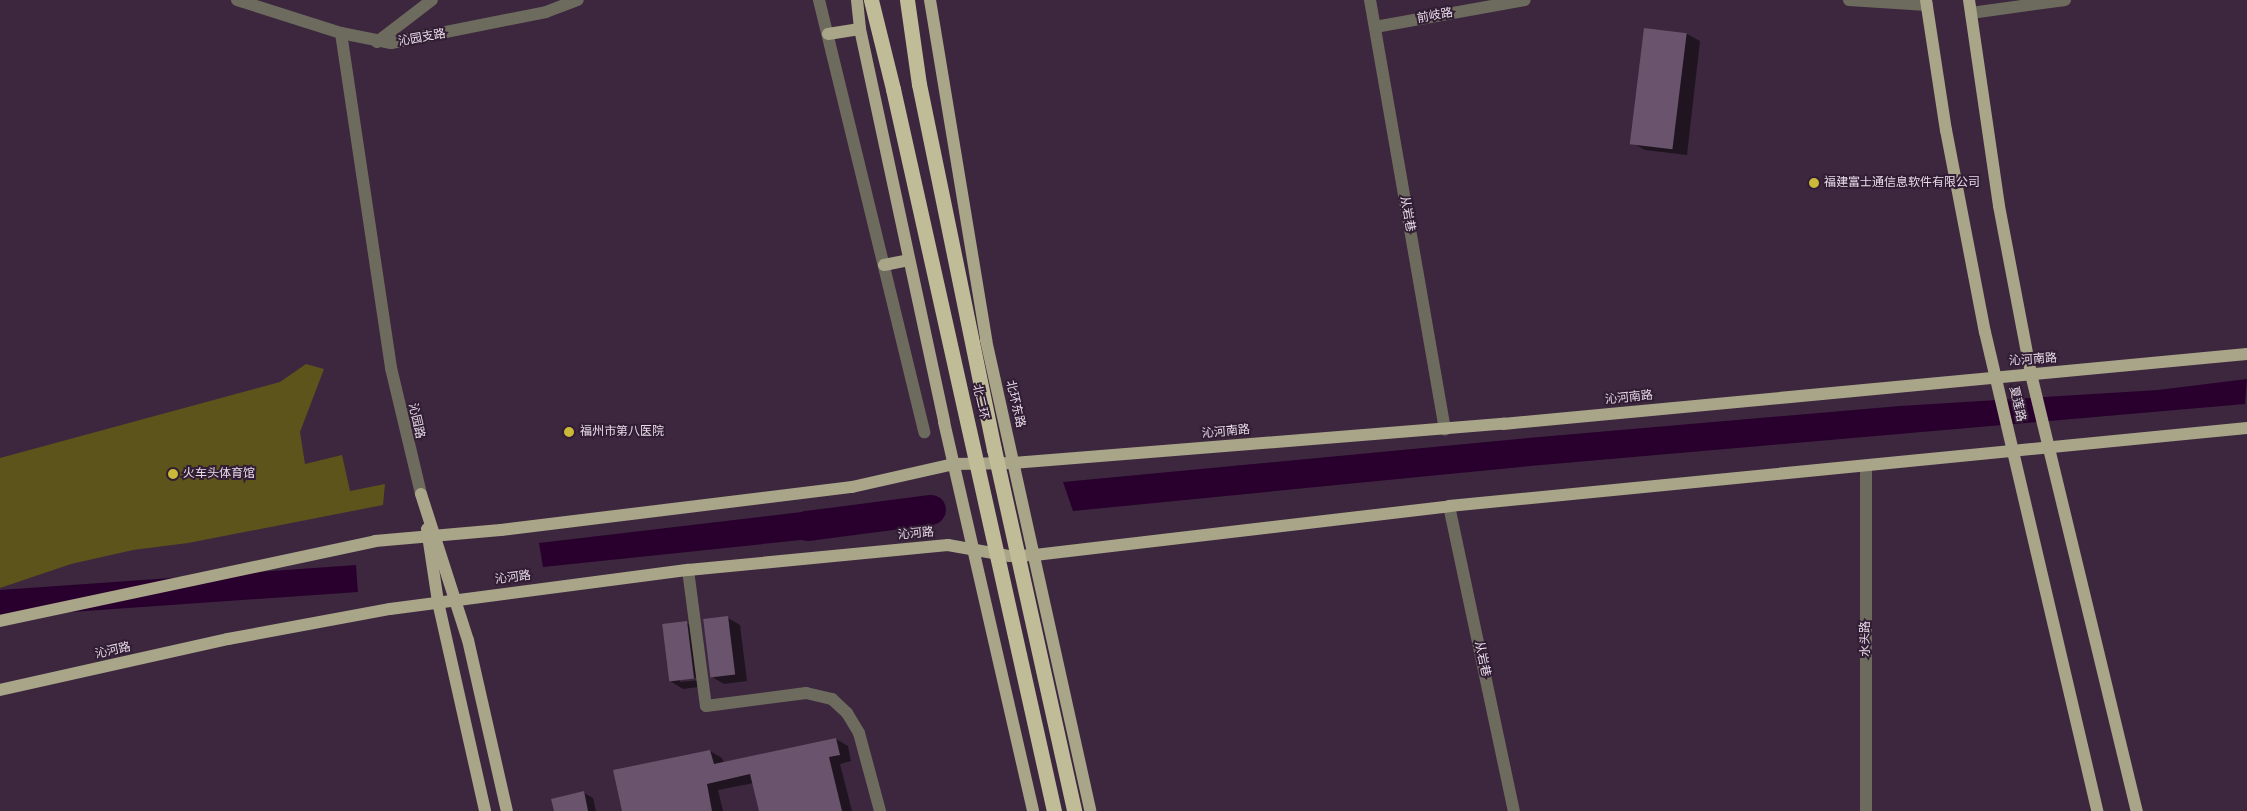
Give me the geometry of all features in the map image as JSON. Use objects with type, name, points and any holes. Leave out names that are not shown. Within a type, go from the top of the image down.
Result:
[{"type":"highway","name":"北二环","points":[[871,0],[894,89],[1054,811]]},
{"type":"highway","name":"北二环","points":[[907,0],[919,84],[996,459],[1074,811]]},
{"type":"main road","points":[[857,0],[860,29],[909,260],[1033,811]]},
{"type":"main road","name":"北环东路","points":[[930,0],[986,340],[1090,811]]},
{"type":"main road","name":"夏莲路","points":[[1969,0],[1999,206],[2031,374],[2047,448],[2137,811]]},
{"type":"main road","name":"夏莲路","points":[[1926,3],[1960,208],[1996,376],[2097,811]]},
{"type":"main road","points":[[828,34],[860,29]]},
{"type":"main road","points":[[884,265],[909,260]]},
{"type":"main road","name":"沁河南路","points":[[1014,463],[1445,429],[2247,354]]},
{"type":"main road","points":[[1035,555],[1449,506],[2247,428]]},
{"type":"main road","points":[[0,621],[347,546],[432,535],[511,529],[852,487],[954,464],[1014,463]]},
{"type":"main road","name":"沁园路","points":[[421,494],[432,535],[438,602],[485,811]]},
{"type":"main road","points":[[432,535],[456,599],[507,811]]},
{"type":"main road","name":"沁河路","points":[[0,690],[228,639],[456,599],[688,570],[948,545],[975,548],[1010,556],[1035,555]]},
{"type":"street","name":"沁园支路","points":[[238,0],[341,33],[378,42],[407,43],[546,12],[578,0]]},
{"type":"street","points":[[378,42],[432,0]]},
{"type":"street","points":[[819,0],[924,432]]},
{"type":"street","name":"从岩巷","points":[[1370,0],[1445,429]]},
{"type":"street","name":"前岐路","points":[[1374,27],[1525,0]]},
{"type":"street","points":[[1849,0],[1926,3]]},
{"type":"street","points":[[1970,13],[2065,0]]},
{"type":"street","name":"沁园路","points":[[341,33],[391,368],[421,494]]},
{"type":"street","name":"水头路","points":[[1866,466],[1866,811]]},
{"type":"street","name":"从岩巷","points":[[1449,506],[1514,811]]},
{"type":"street","points":[[688,570],[706,706],[806,693],[832,699],[847,713],[859,733],[880,811]]},
{"type":"shaded area","name":"火车头体育馆","points":[[306,364],[324,369],[300,432],[305,464],[342,455],[350,491],[385,484],[383,505],[188,543],[133,550],[71,564],[0,588],[0,458],[280,382]]},
{"type":"shaded area","points":[[2247,379],[2245,404],[1530,466],[1073,511],[1063,482],[1528,438],[1900,406],[2158,390]]},
{"type":"shaded area","points":[[844,507],[849,535],[543,567],[539,543]]},
{"type":"shaded area","points":[[356,565],[358,592],[0,617],[0,590]]},
{"type":"building","points":[[1644,28],[1687,33],[1672,149],[1630,144]]},
{"type":"building","points":[[728,616],[735,675],[710,678],[703,619]]},
{"type":"building","points":[[687,621],[694,679],[669,682],[662,624]]},
{"type":"building","points":[[836,738],[840,755],[829,757],[842,811],[759,811],[750,774],[707,784],[712,811],[622,811],[613,770],[710,750],[714,764]]},
{"type":"building","points":[[584,791],[588,811],[554,811],[551,799]]},
{"type":"waterway","points":[[807,526],[931,510]]},
{"type":"place","name":"福建富士通信息软件有限公司","points":[[1814,183]]},
{"type":"place","name":"福州市第八医院","points":[[569,432]]},
{"type":"place","name":"火车头体育馆","points":[[173,474]]}]
